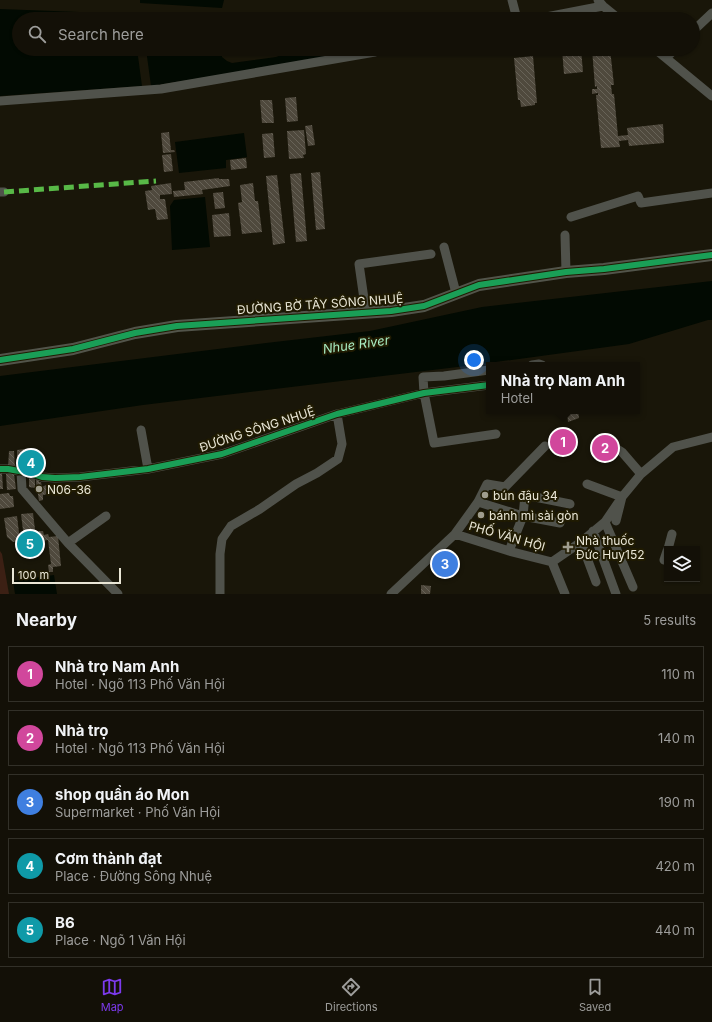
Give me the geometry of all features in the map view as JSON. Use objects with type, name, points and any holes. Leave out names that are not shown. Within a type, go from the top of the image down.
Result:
[{"type":"street","points":[[512,0],[515,12]]},
{"type":"street","points":[[564,12],[600,3],[611,12]]},
{"type":"street","points":[[700,24],[712,13]]},
{"type":"street","points":[[0,101],[162,89],[351,56]]},
{"type":"street","points":[[664,56],[712,96]]},
{"type":"street","points":[[572,217],[638,196],[641,203],[712,193]]},
{"type":"street","points":[[565,235],[566,272]]},
{"type":"street","points":[[444,248],[456,293]]},
{"type":"street","points":[[366,312],[359,264],[431,254]]},
{"type":"street","name":"ĐƯỜNG BỜ TÂY SÔNG NHUỆ","points":[[0,360],[73,349],[135,333],[178,326],[391,311],[424,306],[479,285],[566,272],[604,269],[712,255]]},
{"type":"street","points":[[486,370],[423,377],[424,393],[434,443],[496,434]]},
{"type":"street","name":"ĐƯỜNG SÔNG NHUỆ","points":[[0,469],[8,469],[42,477],[55,478],[80,477],[148,469],[222,454],[334,416],[424,393],[486,385]]},
{"type":"street","points":[[220,594],[220,554],[222,539],[231,526],[338,459],[342,444],[334,416]]},
{"type":"street","points":[[141,430],[148,469]]},
{"type":"street","name":"PHỐ VĂN HỘI","points":[[391,594],[455,534],[509,551],[552,562],[581,542],[605,522],[622,497],[641,474],[673,447],[712,437]]},
{"type":"street","points":[[601,439],[622,452],[641,474]]},
{"type":"street","points":[[455,534],[478,502],[487,484],[505,487],[545,446]]},
{"type":"street","points":[[21,472],[22,489],[68,543],[118,594]]},
{"type":"street","points":[[587,484],[622,497],[616,521]]},
{"type":"street","points":[[509,551],[523,516],[525,495],[570,504]]},
{"type":"street","points":[[478,502],[523,516],[560,524]]},
{"type":"street","points":[[68,543],[106,516]]},
{"type":"street","points":[[605,522],[633,587]]},
{"type":"street","points":[[593,531],[616,594]]},
{"type":"street","points":[[668,546],[672,534]]},
{"type":"street","points":[[581,542],[596,582]]},
{"type":"street","points":[[552,562],[565,594]]},
{"type":"shaded area","points":[[0,551],[2,554],[9,594],[0,594]]},
{"type":"water","points":[[140,0],[224,0],[222,8],[140,3]]},
{"type":"water","points":[[0,9],[79,12],[12,12],[12,56],[138,56],[142,86],[0,96]]},
{"type":"water","points":[[147,56],[222,56],[232,63],[279,56],[335,56],[151,86]]},
{"type":"water","points":[[244,133],[247,157],[226,160],[226,168],[179,173],[175,142]]},
{"type":"water","points":[[205,197],[210,247],[172,250],[170,206],[174,200]]},
{"type":"water","name":"Nhue River","points":[[712,281],[712,320],[629,344],[496,362],[486,362],[486,363],[474,365],[143,405],[0,426],[0,376],[370,331],[482,307]]},
{"type":"water","points":[[54,575],[57,594],[15,594],[13,581]]},
{"type":"building","points":[[533,56],[537,103],[535,103],[535,105],[521,107],[520,100],[518,100],[514,58]]},
{"type":"building","points":[[563,56],[582,56],[583,72],[564,74]]},
{"type":"building","points":[[593,56],[611,56],[614,85],[611,85],[612,94],[614,94],[618,136],[628,135],[627,128],[663,124],[664,143],[629,146],[628,140],[619,141],[620,147],[601,148],[596,95],[598,95],[598,93],[592,94],[592,89],[597,89],[597,86],[595,87]]},
{"type":"building","points":[[296,97],[298,121],[287,122],[285,98]]},
{"type":"building","points":[[260,100],[272,100],[274,123],[262,123]]},
{"type":"building","points":[[312,125],[315,145],[308,146],[305,126]]},
{"type":"building","points":[[304,130],[306,154],[303,155],[304,158],[289,159],[287,131]]},
{"type":"building","points":[[169,132],[171,150],[174,150],[175,152],[163,153],[161,133]]},
{"type":"building","points":[[273,133],[275,157],[264,158],[262,134]]},
{"type":"building","points":[[171,154],[173,171],[164,172],[162,155]]},
{"type":"building","points":[[246,158],[247,168],[231,170],[230,160]]},
{"type":"building","points":[[320,172],[325,229],[316,230],[311,173]]},
{"type":"building","points":[[301,173],[307,241],[296,242],[290,174]]},
{"type":"building","points":[[277,175],[285,243],[273,245],[266,176]]},
{"type":"building","points":[[219,178],[229,179],[230,186],[202,190],[203,194],[174,197],[173,191],[185,190],[184,182]]},
{"type":"building","points":[[171,183],[172,194],[160,195],[160,199],[165,199],[168,219],[157,220],[155,209],[148,210],[145,191],[152,190],[151,186]]},
{"type":"building","points":[[253,183],[255,201],[258,201],[262,232],[242,234],[238,203],[242,202],[240,185]]},
{"type":"building","points":[[223,192],[225,208],[215,209],[213,193]]},
{"type":"building","points":[[229,213],[231,236],[214,237],[212,215]]},
{"type":"building","points":[[567,414],[578,414],[579,418],[568,422]]},
{"type":"building","points":[[24,449],[24,470],[17,470],[17,450]]},
{"type":"building","points":[[9,451],[14,451],[15,468],[8,468]]},
{"type":"building","points":[[27,456],[34,458],[34,470],[27,469]]},
{"type":"building","points":[[46,461],[46,464],[42,465],[42,476],[35,472],[36,463]]},
{"type":"building","points":[[2,473],[3,489],[0,489],[0,474]]},
{"type":"building","points":[[6,474],[14,474],[16,489],[7,490]]},
{"type":"building","points":[[29,476],[35,477],[35,488],[29,487]]},
{"type":"building","points":[[37,478],[40,478],[39,482],[41,482],[42,487],[46,485],[48,494],[43,495],[43,500],[39,501],[36,482]]},
{"type":"building","points":[[9,493],[10,496],[13,496],[14,507],[0,509],[0,494]]},
{"type":"building","points":[[33,513],[36,538],[39,537],[39,531],[43,531],[44,535],[48,534],[49,537],[58,536],[61,566],[53,567],[53,572],[49,572],[48,565],[51,564],[48,540],[35,542],[36,546],[25,547],[21,514]]},
{"type":"building","points":[[17,516],[20,541],[13,542],[7,537],[4,518]]},
{"type":"building","points":[[421,585],[431,586],[430,594],[421,594]]},
{"type":"marked path","points":[[4,192],[156,181]]},
{"type":"cycle path","points":[[0,360],[73,349],[135,333],[177,326],[391,311],[424,306],[479,285],[566,272],[604,269],[712,255]]},
{"type":"cycle path","points":[[0,469],[8,469],[42,477],[55,478],[80,477],[148,469],[222,454],[337,414],[424,393],[486,385]]},
{"type":"place","name":"Nhà trọ Nam Anh","points":[[563,442]]},
{"type":"place","name":"Nhà trọ","points":[[605,448]]},
{"type":"place","name":"Cơm thành đạt","points":[[31,463]]},
{"type":"place","name":"N06-36","points":[[39,489]]},
{"type":"place","name":"bún đậu 34","points":[[485,495]]},
{"type":"place","name":"bánh mì sài gòn","points":[[481,515]]},
{"type":"place","name":"B6","points":[[30,544]]},
{"type":"place","name":"Nhà thuốc Đức Huy152","points":[[568,547]]},
{"type":"place","name":"shop quần áo Mon","points":[[445,564]]}]
